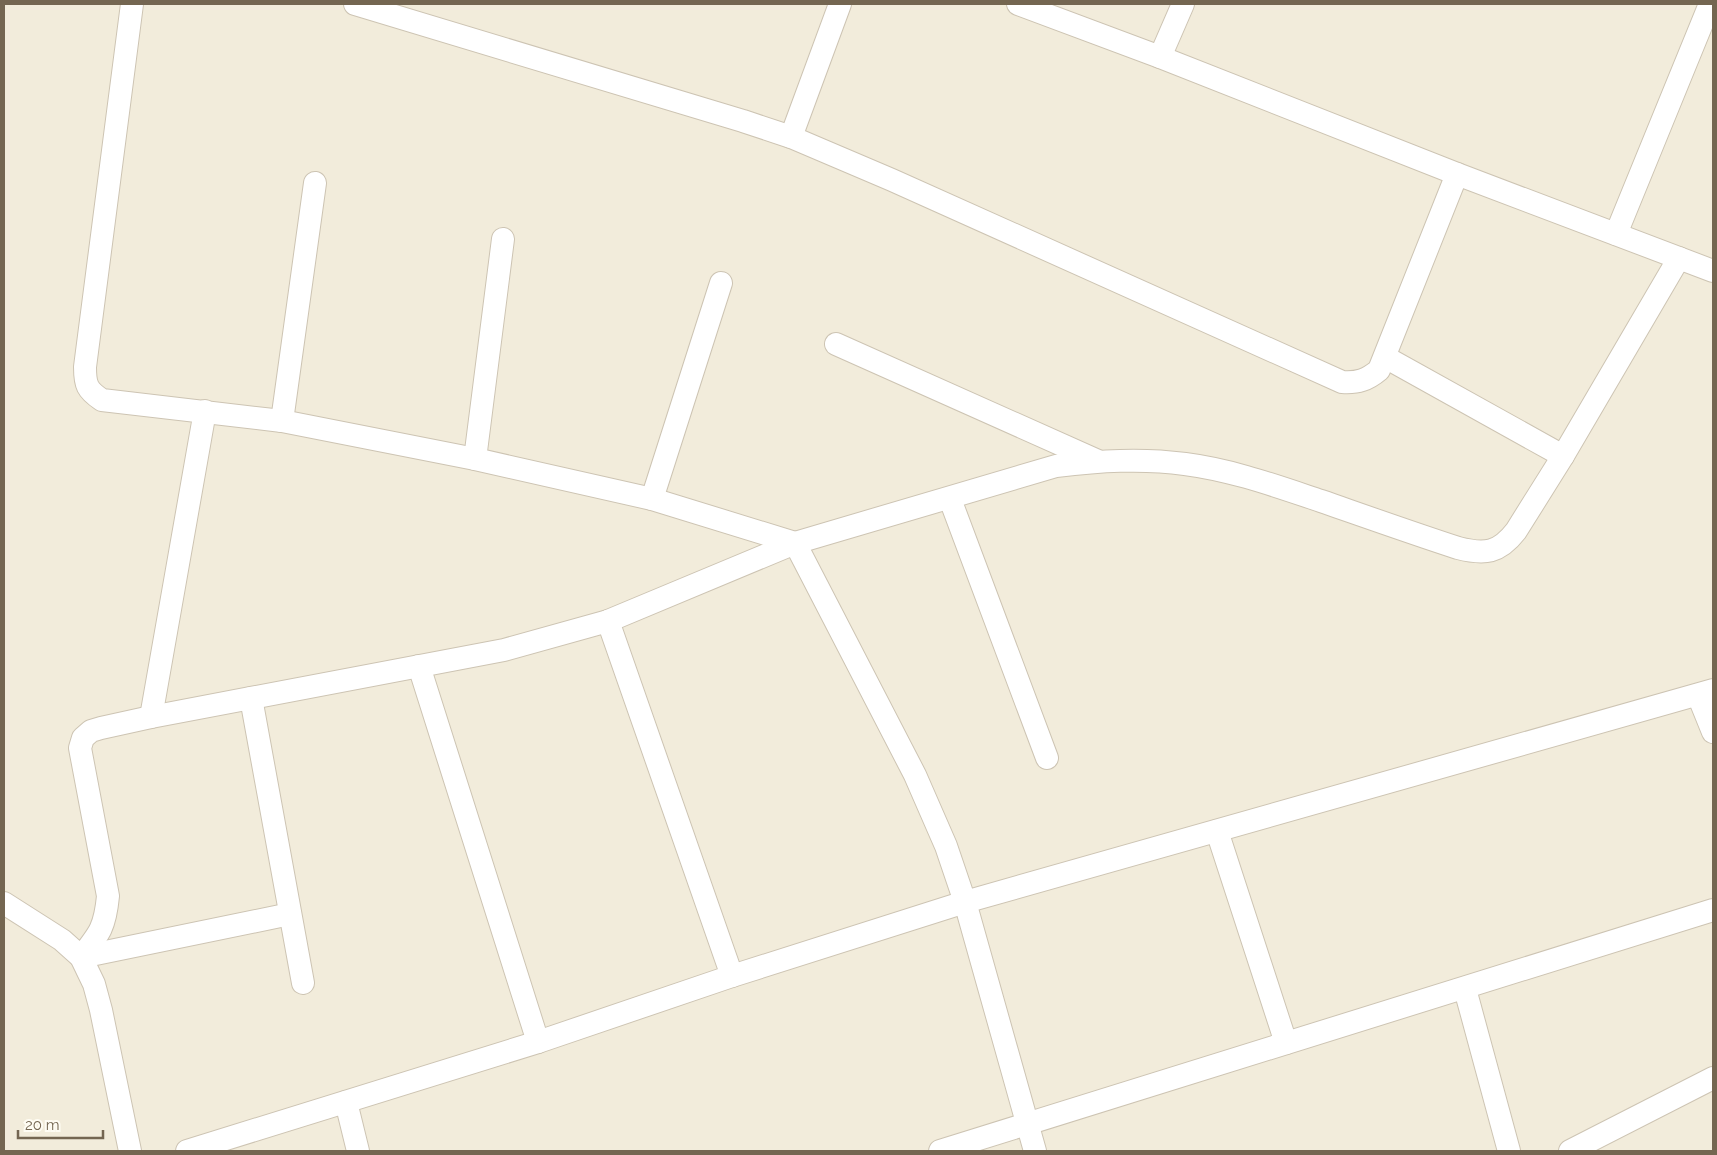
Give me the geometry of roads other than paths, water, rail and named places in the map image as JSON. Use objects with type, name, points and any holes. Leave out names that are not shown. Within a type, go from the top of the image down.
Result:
[{"type":"street","points":[[132,4],[85,380],[91,392],[102,400],[282,421],[475,459],[652,500],[795,544],[930,808],[965,902],[1035,1151]]},
{"type":"street","points":[[355,4],[735,118],[791,137],[892,180],[1342,382],[1356,383],[1369,379],[1379,370],[1457,174]]},
{"type":"street","points":[[791,137],[840,4]]},
{"type":"street","points":[[1018,4],[1160,56],[1457,174],[1713,270]]},
{"type":"street","points":[[1160,56],[1183,4]]},
{"type":"street","points":[[1616,234],[1710,4]]},
{"type":"street","points":[[282,421],[315,183]]},
{"type":"street","points":[[475,459],[503,239]]},
{"type":"street","points":[[81,957],[99,934],[106,917],[108,896],[80,748],[83,738],[91,731],[151,717],[504,650],[608,621],[795,544],[1056,466],[1098,461],[1142,460],[1185,464],[1227,471],[1458,548],[1484,552],[1497,549],[1508,542],[1563,456],[1678,258]]},
{"type":"street","points":[[652,500],[722,283]]},
{"type":"street","points":[[836,344],[1098,461]]},
{"type":"street","points":[[1385,357],[1563,456]]},
{"type":"street","points":[[151,717],[205,411]]},
{"type":"street","points":[[950,498],[1047,758]]},
{"type":"street","points":[[608,621],[732,976]]},
{"type":"street","points":[[419,666],[538,1042]]},
{"type":"street","points":[[187,1151],[538,1042],[732,976],[965,902],[1706,693],[1713,732]]},
{"type":"street","points":[[251,698],[303,983]]},
{"type":"street","points":[[1218,831],[1286,1043]]},
{"type":"street","points":[[4,903],[62,940],[81,957],[94,984],[101,1010],[130,1151]]},
{"type":"street","points":[[940,1151],[1465,989],[1713,910]]},
{"type":"street","points":[[81,957],[290,914]]},
{"type":"street","points":[[1465,989],[1509,1151]]},
{"type":"street","points":[[1570,1151],[1713,1078]]},
{"type":"street","points":[[346,1102],[358,1151]]}]
